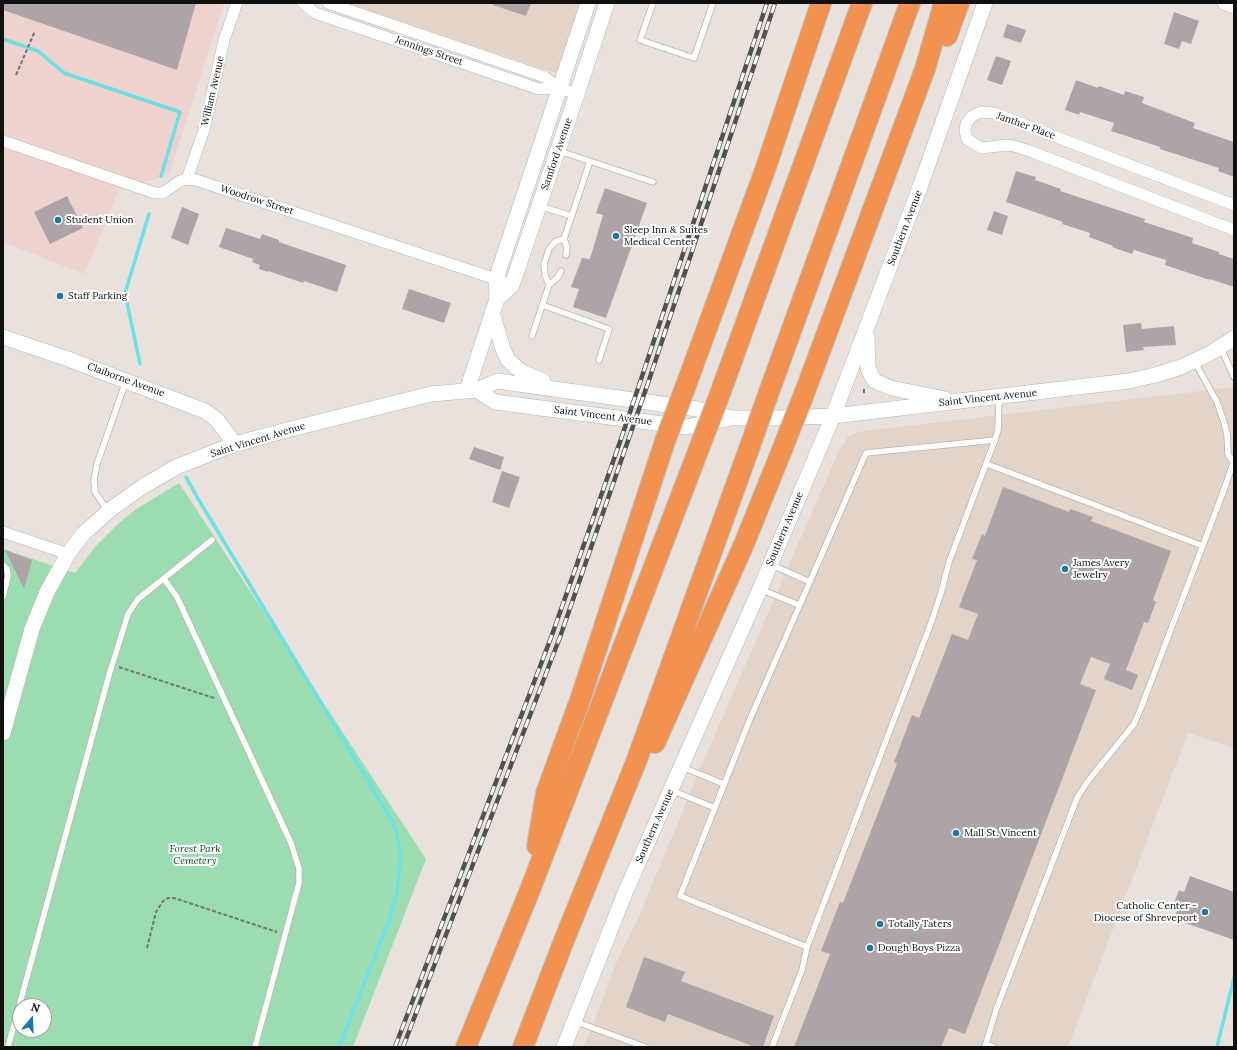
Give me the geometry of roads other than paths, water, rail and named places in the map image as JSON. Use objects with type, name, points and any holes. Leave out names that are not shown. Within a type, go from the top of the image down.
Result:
[{"type":"highway","points":[[530,890],[546,793],[580,700],[665,440],[765,170],[821,3]]},
{"type":"highway","points":[[523,1047],[563,942],[636,762],[910,3]]},
{"type":"highway","points":[[563,942],[671,709],[741,551],[782,450],[925,69],[944,3]]},
{"type":"highway","points":[[925,69],[946,41],[959,3]]},
{"type":"highway","points":[[466,1047],[530,890],[721,391],[860,8]]},
{"type":"street","name":"William Avenue","points":[[187,179],[204,130],[224,40],[237,3]]},
{"type":"street","name":"Jennings Street","points":[[303,3],[315,13],[539,89],[559,88]]},
{"type":"street","name":"Jennings Street","points":[[328,3],[545,77],[559,88],[577,94]]},
{"type":"street","name":"Samford Avenue","points":[[472,390],[495,306],[496,279],[588,3]]},
{"type":"street","name":"Samford Avenue","points":[[495,306],[512,285],[607,3]]},
{"type":"street","name":"Southern Avenue","points":[[564,1047],[625,893],[760,589],[833,416],[920,187],[985,3]]},
{"type":"street","points":[[1225,3],[1234,6]]},
{"type":"street","points":[[382,35],[387,24]]},
{"type":"street","name":"Janther Place","points":[[1234,206],[994,113],[982,112],[974,115],[968,120],[965,127],[967,139],[982,148],[1007,145],[1030,150],[1234,230]]},
{"type":"street","points":[[3,142],[155,193],[162,193],[180,181],[187,179]]},
{"type":"street","points":[[540,146],[558,150]]},
{"type":"street","name":"Woodrow Street","points":[[187,179],[196,180],[512,285]]},
{"type":"street","points":[[495,306],[503,349],[511,364],[524,373],[566,390]]},
{"type":"street","points":[[866,328],[867,362],[872,377],[875,381],[884,386],[895,389],[959,401]]},
{"type":"street","name":"Claiborne Avenue","points":[[3,337],[126,380],[205,411],[217,420],[235,444]]},
{"type":"street","name":"Saint Vincent Avenue","points":[[472,390],[495,402],[686,427],[732,418],[833,416],[1129,381],[1168,372],[1195,361],[1220,348],[1234,338]]},
{"type":"street","name":"Saint Vincent Avenue","points":[[3,733],[32,629],[47,592],[68,554],[84,534],[109,511],[142,487],[176,467],[235,444],[417,397],[438,393],[472,390],[497,381],[697,409],[732,418]]},
{"type":"street","points":[[3,532],[68,554]]},
{"type":"lane","points":[[653,3],[640,40],[694,58],[713,3]]},
{"type":"lane","points":[[558,150],[653,182]]},
{"type":"lane","points":[[566,255],[567,247],[564,239],[590,161]]},
{"type":"lane","points":[[539,206],[572,216]]},
{"type":"lane","points":[[549,285],[545,275],[544,264],[549,249],[556,241],[564,239]]},
{"type":"lane","points":[[532,336],[549,285],[558,277],[561,271]]},
{"type":"lane","points":[[542,305],[609,329],[599,360]]},
{"type":"lane","points":[[1220,348],[1234,377]]},
{"type":"lane","points":[[993,1047],[985,1046],[996,1010],[1077,798],[1080,791],[1134,724],[1229,478],[1234,461],[1228,454],[1227,434],[1224,422],[1217,402],[1195,361]]},
{"type":"lane","points":[[109,511],[95,492],[94,480],[97,464],[126,380]]},
{"type":"lane","points":[[772,1047],[802,970],[807,947],[931,623],[949,562],[996,440],[998,430],[998,397]]},
{"type":"lane","points":[[807,947],[680,896],[750,719],[866,454],[996,440]]},
{"type":"lane","points":[[987,464],[1203,546]]},
{"type":"lane","points":[[8,1047],[112,665],[126,621],[131,609],[138,599],[212,540]]},
{"type":"lane","points":[[770,564],[810,582]]},
{"type":"lane","points":[[3,565],[7,569],[8,576],[3,597]]},
{"type":"lane","points":[[164,579],[177,597],[291,843],[299,868],[299,883],[255,1047]]},
{"type":"lane","points":[[760,589],[799,605]]},
{"type":"lane","points":[[681,767],[724,784]]},
{"type":"lane","points":[[670,790],[714,808]]},
{"type":"lane","points":[[574,1021],[645,1047]]},
{"type":"waterway","points":[[3,39],[38,51],[64,73],[180,112],[161,176]]},
{"type":"waterway","points":[[140,364],[125,293],[149,214]]},
{"type":"waterway","points":[[186,477],[392,821],[396,831],[401,854],[397,892],[394,904],[389,921],[339,1047]]},
{"type":"waterway","points":[[1217,1047],[1234,978]]},
{"type":"railway","points":[[395,1047],[552,635],[621,439],[767,3]]},
{"type":"railway","points":[[403,1047],[560,637],[648,383],[775,3]]},
{"type":"place","name":"Student Union","points":[[58,220]]},
{"type":"place","name":"Sleep Inn & Suites Medical Center","points":[[616,236]]},
{"type":"place","name":"Staff Parking","points":[[60,296]]},
{"type":"place","name":"James Avery Jewelry","points":[[1065,569]]},
{"type":"place","name":"Mall St. Vincent","points":[[956,833]]},
{"type":"place","name":"Catholic Center - Diocese of Shreveport","points":[[1205,912]]},
{"type":"place","name":"Totally Taters","points":[[880,924]]},
{"type":"place","name":"Dough Boys Pizza","points":[[870,948]]},
{"type":"park label","name":"Forest Park Cemetery","points":[[195,854]]}]
